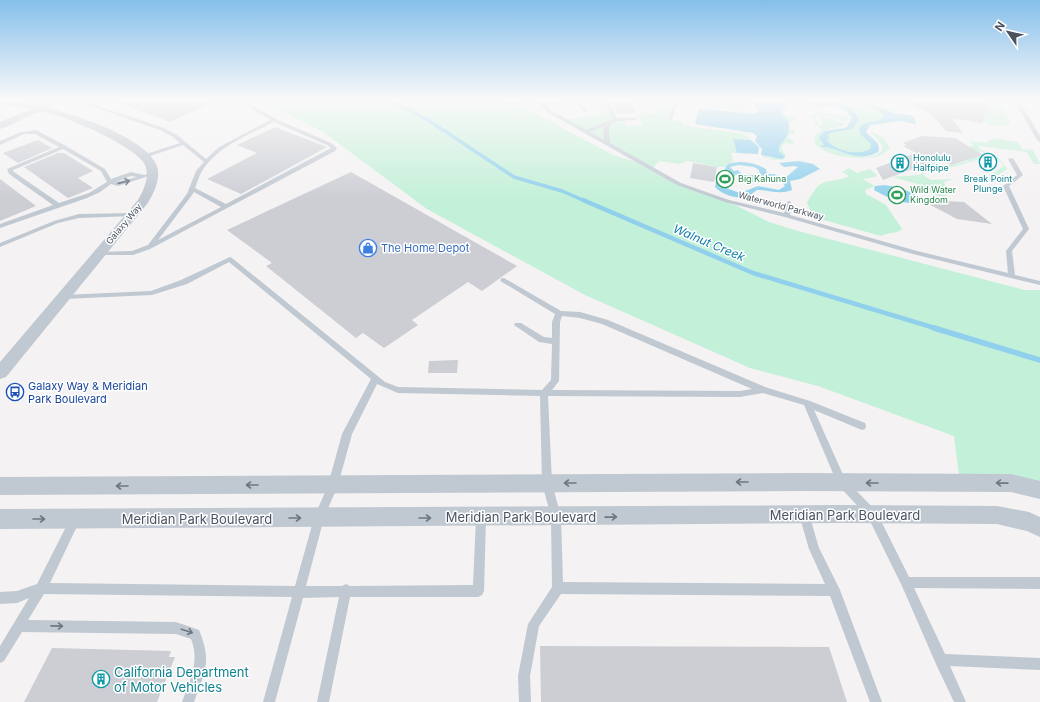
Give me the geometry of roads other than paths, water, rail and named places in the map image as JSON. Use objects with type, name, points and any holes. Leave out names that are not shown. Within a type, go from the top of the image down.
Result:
[{"type":"street","points":[[105,133],[135,148],[145,156],[152,168],[148,175]]},
{"type":"street","name":"Galaxy Way","points":[[0,373],[132,215],[148,192],[148,175]]},
{"type":"street","points":[[0,486],[841,482],[1011,483],[1040,490]]},
{"type":"street","name":"Meridian Park Boulevard","points":[[0,519],[481,518],[872,514],[997,515],[1029,522],[1040,527]]},
{"type":"lane","points":[[0,143],[26,133]]},
{"type":"lane","points":[[37,133],[103,170],[110,182]]},
{"type":"lane","points":[[170,133],[176,136],[207,162]]},
{"type":"lane","points":[[148,248],[190,194],[199,171],[221,148],[250,133]]},
{"type":"lane","points":[[100,253],[133,254],[148,248],[333,150],[334,148],[329,144],[303,133]]},
{"type":"lane","name":"Waterworld Parkway","points":[[590,133],[679,184],[727,201],[787,216],[915,253],[1040,283]]},
{"type":"lane","points":[[606,133],[607,144]]},
{"type":"lane","points":[[145,156],[184,143]]},
{"type":"lane","points":[[57,205],[11,173],[10,169],[64,147]]},
{"type":"lane","points":[[1011,159],[1020,175],[1006,186],[1026,229],[1009,251],[1012,276]]},
{"type":"lane","points":[[0,226],[57,205],[81,198],[104,188],[110,182],[118,178],[131,174],[148,175]]},
{"type":"lane","points":[[192,189],[226,207]]},
{"type":"lane","points":[[787,216],[789,203]]},
{"type":"lane","points":[[0,245],[56,222],[79,216],[132,215]]},
{"type":"lane","points":[[64,296],[152,294],[184,282],[230,259],[375,379],[382,384],[398,390],[544,393],[740,394],[763,390]]},
{"type":"lane","points":[[504,280],[560,313],[580,315],[605,322],[763,390],[807,403],[862,426]]},
{"type":"lane","points":[[525,702],[524,676],[534,624],[558,588],[556,517],[546,483],[544,393],[554,381],[556,322],[560,313]]},
{"type":"lane","points":[[518,325],[542,340],[556,341]]},
{"type":"lane","points":[[269,702],[319,518],[333,484],[347,434],[375,379]]},
{"type":"lane","points":[[807,403],[841,482],[872,514],[906,582],[960,702]]},
{"type":"lane","points":[[804,514],[814,549],[834,590],[876,702]]},
{"type":"lane","points":[[0,598],[17,597],[41,588],[299,592],[346,590],[478,591],[481,518]]},
{"type":"lane","points":[[0,657],[41,588],[75,519]]},
{"type":"lane","points":[[906,582],[1040,583]]},
{"type":"lane","points":[[558,588],[834,590]]},
{"type":"lane","points":[[323,702],[346,590]]},
{"type":"lane","points":[[18,626],[176,628],[195,634],[201,647],[202,663],[188,702]]},
{"type":"lane","points":[[940,660],[1040,664]]},
{"type":"water","points":[[751,133],[789,133],[779,147],[779,151],[785,157],[782,159],[761,155],[762,149],[755,141],[757,136]]},
{"type":"water","points":[[823,133],[832,133],[827,136],[830,137],[827,140],[835,147],[841,150],[859,152],[870,149],[871,144],[860,133],[867,133],[877,143],[879,149],[878,152],[870,155],[856,156],[820,146],[824,145],[819,138]]},
{"type":"water","points":[[733,139],[751,140],[759,147],[758,154],[737,153]]},
{"type":"water","points":[[799,161],[813,164],[820,169],[800,179],[790,181],[792,190],[787,191],[779,192],[757,190],[749,196],[736,197],[726,194],[715,187],[716,181],[728,176],[725,168],[728,164],[742,162],[752,163],[766,169],[767,174],[774,174],[785,178],[798,167],[784,167],[779,163]],"holes":[[[739,165],[754,167],[759,170],[760,175],[743,175],[738,170],[734,171],[730,167]],[[736,174],[744,182],[756,182],[754,180],[762,180],[783,183],[785,186],[779,190],[758,186],[740,193],[723,187],[723,183],[732,179]]]},
{"type":"water","name":"Wild Water Kingdom","points":[[885,185],[901,188],[918,196],[917,204],[895,201],[874,190],[875,186]]},
{"type":"waterway","name":"Walnut Creek","points":[[447,133],[514,177],[562,191],[585,201]]},
{"type":"waterway","name":"Walnut Creek","points":[[583,200],[753,273],[938,329]]},
{"type":"waterway","name":"Walnut Creek","points":[[934,328],[1040,360]]},
{"type":"place","name":"Break Point Plunge","points":[[988,162]]},
{"type":"place","name":"Honolulu Halfpipe","points":[[900,163]]},
{"type":"place","name":"Big Kahuna","points":[[725,179]]},
{"type":"place","name":"Wild Water Kingdom","points":[[897,195]]},
{"type":"place","name":"The Home Depot","points":[[368,248]]},
{"type":"place","name":"Galaxy Way & Meridian Park Boulevard","points":[[15,392]]},
{"type":"place","name":"California Department of Motor Vehicles","points":[[101,679]]}]
